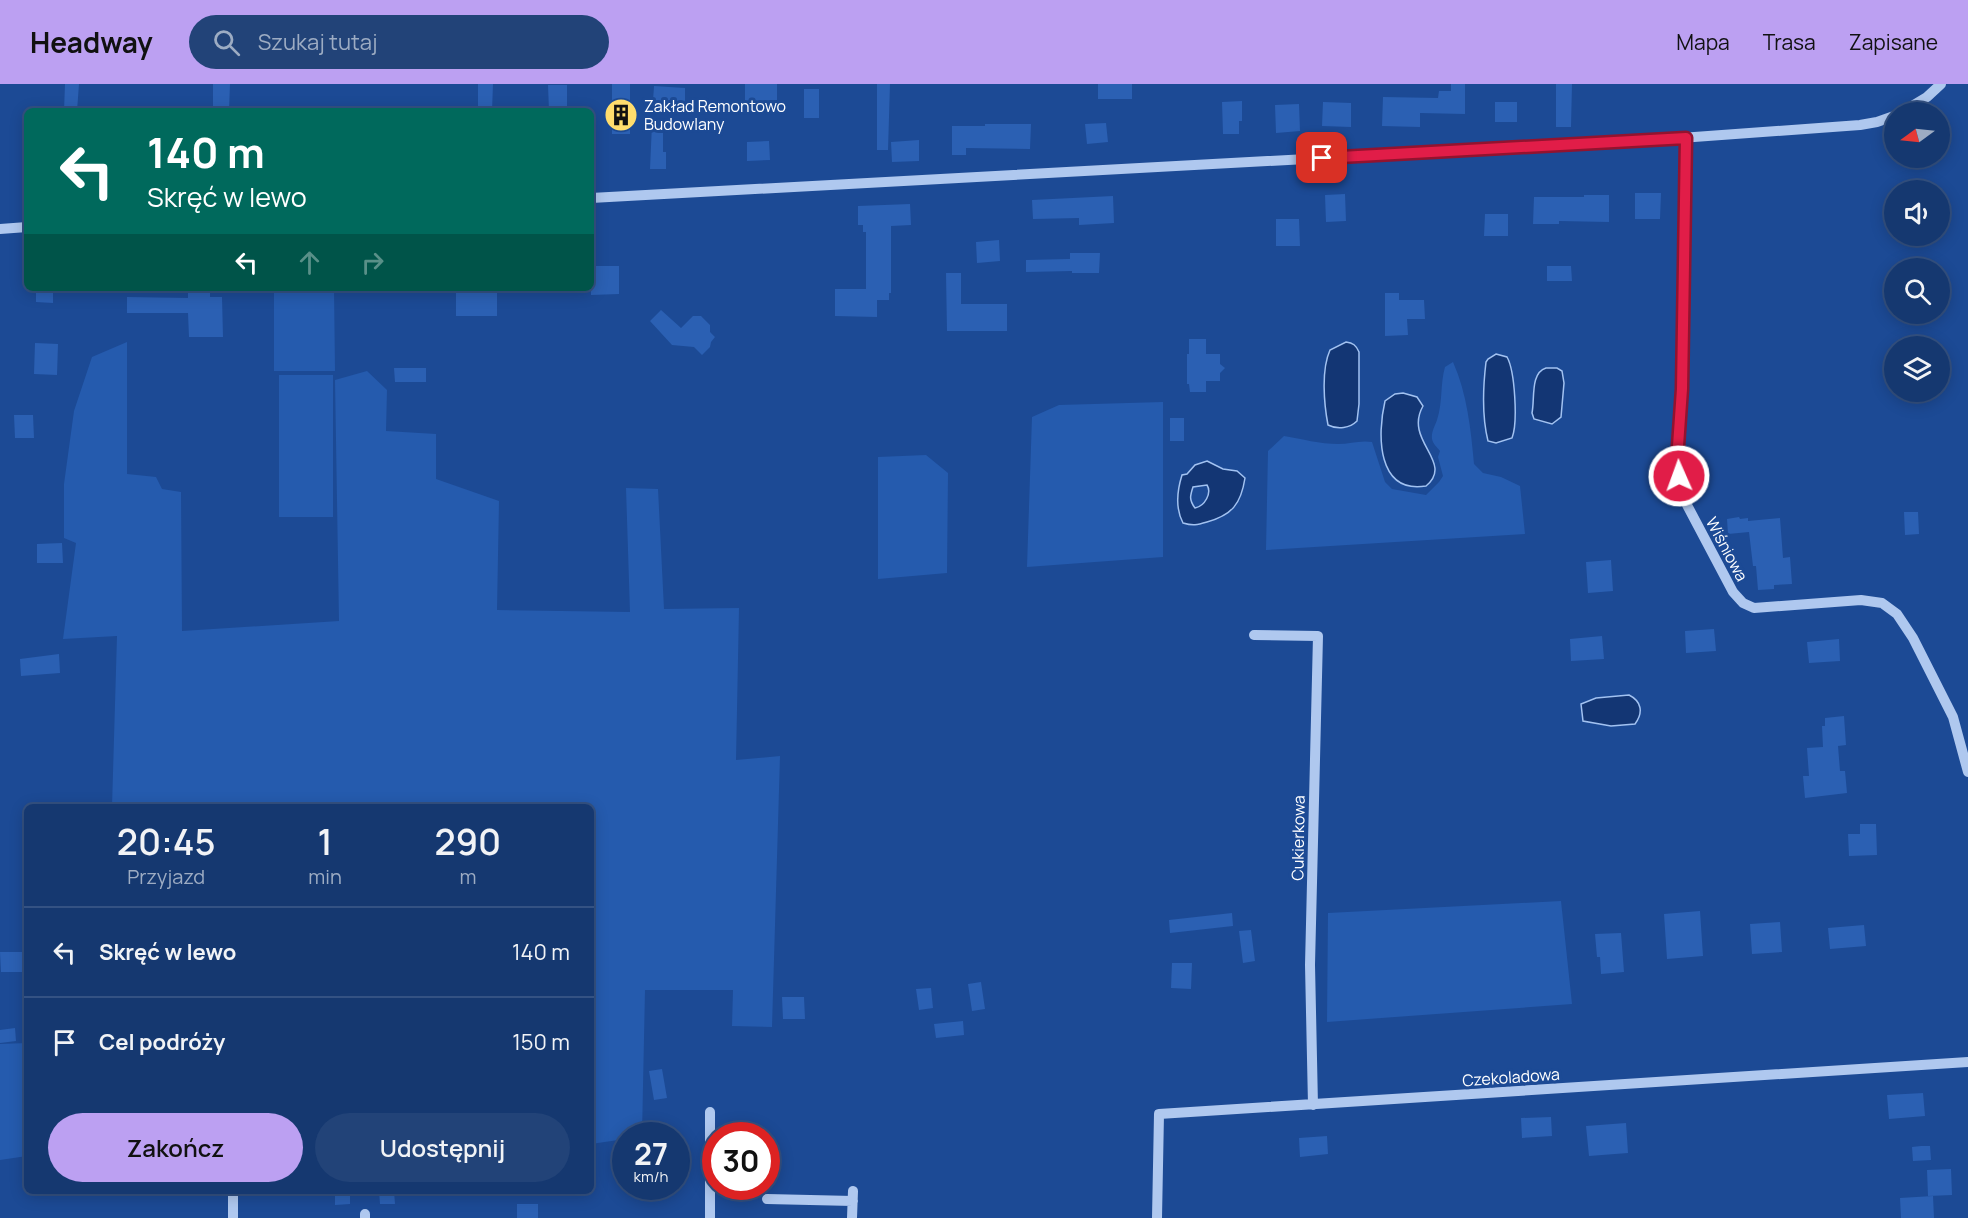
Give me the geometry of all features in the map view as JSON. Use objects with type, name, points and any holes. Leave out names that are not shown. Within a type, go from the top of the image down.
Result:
[{"type":"street","points":[[1919,102],[1941,84]]},
{"type":"street","points":[[594,198],[1686,138],[1860,125],[1884,120]]},
{"type":"street","name":"Wiśniowa","points":[[1686,138],[1682,389],[1678,446],[1679,476],[1687,505],[1733,592],[1743,603],[1754,608],[1771,608],[1862,600],[1882,603],[1897,614],[1953,717],[1968,772]]},
{"type":"street","points":[[0,229],[24,227]]},
{"type":"street","name":"Cukierkowa","points":[[1254,635],[1318,636],[1310,965],[1313,1105]]},
{"type":"street","name":"Czekoladowa","points":[[1157,1218],[1159,1114],[1968,1062]]},
{"type":"street","points":[[710,1112],[710,1218]]},
{"type":"street","points":[[233,1194],[233,1218]]},
{"type":"street","points":[[780,1199],[853,1196],[852,1218]]},
{"type":"shaded area","points":[[274,291],[334,291],[335,371],[274,371]]},
{"type":"shaded area","points":[[127,342],[127,474],[156,477],[162,489],[181,492],[182,631],[339,621],[335,380],[367,371],[387,390],[386,431],[436,434],[436,479],[499,501],[497,610],[630,612],[626,488],[658,489],[664,609],[739,608],[736,760],[780,756],[772,1027],[732,1026],[733,990],[645,990],[642,1122],[612,1122],[612,1141],[594,1144],[594,804],[112,804],[117,636],[63,639],[76,543],[64,538],[64,484],[74,411],[92,357]]},
{"type":"shaded area","points":[[1346,342],[1354,345],[1359,352],[1359,404],[1357,421],[1340,428],[1328,425],[1324,377],[1330,350]]},
{"type":"shaded area","points":[[1496,354],[1507,357],[1510,364],[1515,409],[1512,438],[1496,443],[1488,441],[1484,382],[1486,362]]},
{"type":"shaded area","points":[[1453,362],[1465,399],[1474,464],[1483,473],[1501,477],[1520,486],[1525,534],[1266,550],[1268,451],[1284,436],[1331,444],[1372,442],[1385,482],[1392,489],[1426,495],[1439,482],[1443,476],[1438,457],[1440,451],[1433,442],[1432,434],[1439,413],[1445,367]]},
{"type":"shaded area","points":[[1546,368],[1557,368],[1562,371],[1564,383],[1561,417],[1552,424],[1534,419],[1532,413],[1535,381],[1537,375]]},
{"type":"shaded area","points":[[279,375],[333,375],[333,517],[279,517]]},
{"type":"shaded area","points":[[1403,393],[1417,397],[1423,406],[1419,419],[1419,430],[1435,468],[1433,477],[1426,486],[1410,486],[1398,481],[1389,472],[1384,459],[1381,430],[1385,401],[1395,394]]},
{"type":"shaded area","points":[[1163,402],[1163,557],[1027,567],[1032,417],[1059,405]]},
{"type":"shaded area","points":[[926,455],[948,473],[947,573],[878,579],[878,457]]},
{"type":"shaded area","points":[[1207,461],[1223,469],[1237,471],[1245,478],[1238,502],[1229,512],[1216,519],[1192,525],[1183,523],[1178,499],[1182,475],[1187,474],[1195,465]],"holes":[[[1207,485],[1209,492],[1205,502],[1195,508],[1191,498],[1193,487]]]},
{"type":"shaded area","points":[[1629,695],[1640,707],[1640,715],[1635,724],[1611,726],[1583,721],[1581,704],[1596,698]]},
{"type":"shaded area","points":[[1561,901],[1572,1004],[1327,1022],[1328,913]]},
{"type":"shaded area","points":[[24,1043],[24,1156],[0,1160],[0,1044]]},
{"type":"building","points":[[65,84],[79,84],[77,108],[64,108]]},
{"type":"building","points":[[213,84],[230,84],[229,108],[213,108]]},
{"type":"building","points":[[478,84],[493,84],[492,108],[478,108]]},
{"type":"building","name":"Zakład Remontowo Budowlany","points":[[612,84],[630,84],[630,134],[612,134]]},
{"type":"building","points":[[745,84],[777,84],[777,100],[745,102]]},
{"type":"building","points":[[877,84],[890,84],[888,150],[877,150]]},
{"type":"building","points":[[1098,84],[1132,84],[1132,99],[1098,99]]},
{"type":"building","points":[[1451,84],[1465,84],[1465,114],[1420,113],[1420,127],[1382,126],[1383,97],[1438,98],[1439,91],[1451,91]]},
{"type":"building","points":[[1556,84],[1572,84],[1571,127],[1556,127]]},
{"type":"building","points":[[548,85],[567,85],[567,108],[549,108]]},
{"type":"building","points":[[654,86],[685,88],[685,111],[671,111],[671,102],[653,101]]},
{"type":"building","points":[[804,89],[819,89],[819,118],[804,118]]},
{"type":"building","points":[[1242,101],[1242,121],[1239,121],[1239,134],[1223,134],[1222,102]]},
{"type":"building","points":[[1323,102],[1351,103],[1351,127],[1322,126]]},
{"type":"building","points":[[1495,102],[1517,102],[1517,122],[1495,122]]},
{"type":"building","points":[[1299,104],[1300,131],[1276,133],[1275,105]]},
{"type":"building","points":[[1106,123],[1108,142],[1087,144],[1085,124]]},
{"type":"building","points":[[652,124],[663,124],[663,152],[666,152],[666,169],[650,169]]},
{"type":"building","points":[[985,124],[1031,124],[1030,149],[966,148],[966,155],[952,155],[952,126],[985,126]]},
{"type":"building","points":[[919,140],[919,161],[892,162],[891,142]]},
{"type":"building","points":[[769,141],[770,160],[747,161],[747,142]]},
{"type":"building","points":[[1635,193],[1661,193],[1660,219],[1635,219]]},
{"type":"building","points":[[1345,194],[1346,221],[1326,222],[1325,195]]},
{"type":"building","points":[[1584,195],[1609,195],[1609,222],[1559,221],[1559,224],[1533,224],[1534,197],[1584,197]]},
{"type":"building","points":[[1113,196],[1114,223],[1079,225],[1079,218],[1033,219],[1032,200]]},
{"type":"building","points":[[910,204],[911,225],[891,226],[891,293],[889,293],[889,300],[877,300],[877,317],[835,316],[835,289],[866,289],[866,232],[863,232],[863,225],[858,225],[858,206]]},
{"type":"building","points":[[1485,214],[1508,214],[1508,236],[1484,236]]},
{"type":"building","points":[[1276,219],[1299,219],[1300,246],[1276,246]]},
{"type":"building","points":[[999,240],[1000,261],[977,263],[976,242]]},
{"type":"building","points":[[1070,253],[1100,253],[1099,273],[1026,272],[1026,260],[1070,259]]},
{"type":"building","points":[[594,266],[619,266],[619,294],[591,295],[591,291],[594,291]]},
{"type":"building","points":[[1547,266],[1571,266],[1572,281],[1547,281]]},
{"type":"building","points":[[946,273],[961,273],[961,304],[1007,304],[1007,331],[947,331]]},
{"type":"building","points":[[36,291],[53,291],[53,303],[36,302]]},
{"type":"building","points":[[188,291],[210,291],[210,297],[222,297],[223,337],[189,337],[188,313],[127,313],[127,297],[188,298]]},
{"type":"building","points":[[456,291],[497,291],[497,316],[456,316]]},
{"type":"building","points":[[1385,293],[1399,293],[1399,300],[1424,300],[1425,319],[1407,319],[1408,335],[1385,336]]},
{"type":"building","points":[[661,310],[681,328],[693,316],[701,316],[710,325],[710,332],[715,337],[710,347],[702,355],[694,347],[672,345],[650,321]]},
{"type":"building","points":[[1189,339],[1206,339],[1206,354],[1220,354],[1220,364],[1225,368],[1220,373],[1220,381],[1206,381],[1206,392],[1190,392],[1189,384],[1187,384]]},
{"type":"building","points":[[35,343],[58,344],[57,375],[34,374]]},
{"type":"building","points":[[394,368],[426,368],[426,382],[395,382]]},
{"type":"building","points":[[14,415],[33,415],[34,438],[15,438]]},
{"type":"building","points":[[1170,418],[1184,418],[1184,441],[1170,441]]},
{"type":"building","points":[[1904,512],[1918,512],[1919,534],[1905,535]]},
{"type":"building","points":[[1739,517],[1740,519],[1748,518],[1748,521],[1780,518],[1783,558],[1790,557],[1792,584],[1774,585],[1774,589],[1758,590],[1749,532],[1728,534],[1727,519]]},
{"type":"building","points":[[62,543],[63,563],[37,563],[37,544]]},
{"type":"building","points":[[1611,560],[1613,591],[1588,593],[1586,562]]},
{"type":"building","points":[[1714,629],[1716,651],[1686,653],[1685,631]]},
{"type":"building","points":[[1602,636],[1604,659],[1571,661],[1570,639]]},
{"type":"building","points":[[1839,639],[1840,661],[1809,663],[1807,642]]},
{"type":"building","points":[[59,654],[60,673],[21,676],[20,659]]},
{"type":"building","points":[[1844,716],[1846,745],[1838,746],[1840,771],[1845,771],[1847,793],[1805,798],[1803,776],[1809,776],[1807,748],[1823,747],[1822,726],[1825,726],[1825,718]]},
{"type":"building","points":[[1860,824],[1876,824],[1877,855],[1849,856],[1848,834],[1860,834]]},
{"type":"building","points":[[1700,911],[1703,956],[1667,959],[1664,914]]},
{"type":"building","points":[[1232,913],[1233,926],[1170,933],[1169,920]]},
{"type":"building","points":[[1780,922],[1782,952],[1752,954],[1750,924]]},
{"type":"building","points":[[1864,925],[1866,946],[1830,949],[1828,928]]},
{"type":"building","points":[[1251,930],[1255,961],[1243,963],[1239,931]]},
{"type":"building","points":[[1621,933],[1624,972],[1601,974],[1595,934]]},
{"type":"building","points":[[0,952],[24,952],[24,972],[1,972]]},
{"type":"building","points":[[1172,963],[1192,963],[1191,989],[1171,988]]},
{"type":"building","points":[[981,982],[985,1009],[972,1011],[968,984]]},
{"type":"building","points":[[931,988],[933,1008],[919,1010],[916,989]]},
{"type":"building","points":[[782,997],[804,997],[805,1019],[783,1019]]},
{"type":"building","points":[[963,1021],[964,1035],[936,1038],[934,1024]]},
{"type":"building","points":[[15,1028],[16,1041],[0,1043],[0,1030]]},
{"type":"building","points":[[662,1069],[667,1098],[654,1100],[649,1071]]},
{"type":"building","points":[[1923,1093],[1925,1116],[1889,1119],[1887,1095]]},
{"type":"building","points":[[1551,1117],[1552,1136],[1522,1138],[1521,1118]]},
{"type":"building","points":[[1626,1123],[1628,1153],[1589,1156],[1586,1126]]},
{"type":"building","points":[[1327,1136],[1328,1154],[1300,1157],[1299,1138]]},
{"type":"building","points":[[1930,1146],[1931,1160],[1913,1161],[1912,1147]]},
{"type":"building","points":[[1951,1169],[1952,1195],[1928,1196],[1927,1170]]},
{"type":"building","points":[[335,1194],[350,1194],[350,1204],[335,1205]]},
{"type":"building","points":[[379,1194],[394,1194],[395,1204],[380,1204]]},
{"type":"building","points":[[1933,1196],[1934,1218],[1901,1218],[1900,1198]]},
{"type":"building","points":[[517,1204],[538,1204],[538,1218],[517,1218]]},
{"type":"place","name":"Zakład Remontowo Budowlany","points":[[621,115]]},
{"type":"route","points":[[1322,158],[1686,138],[1679,476]]}]
